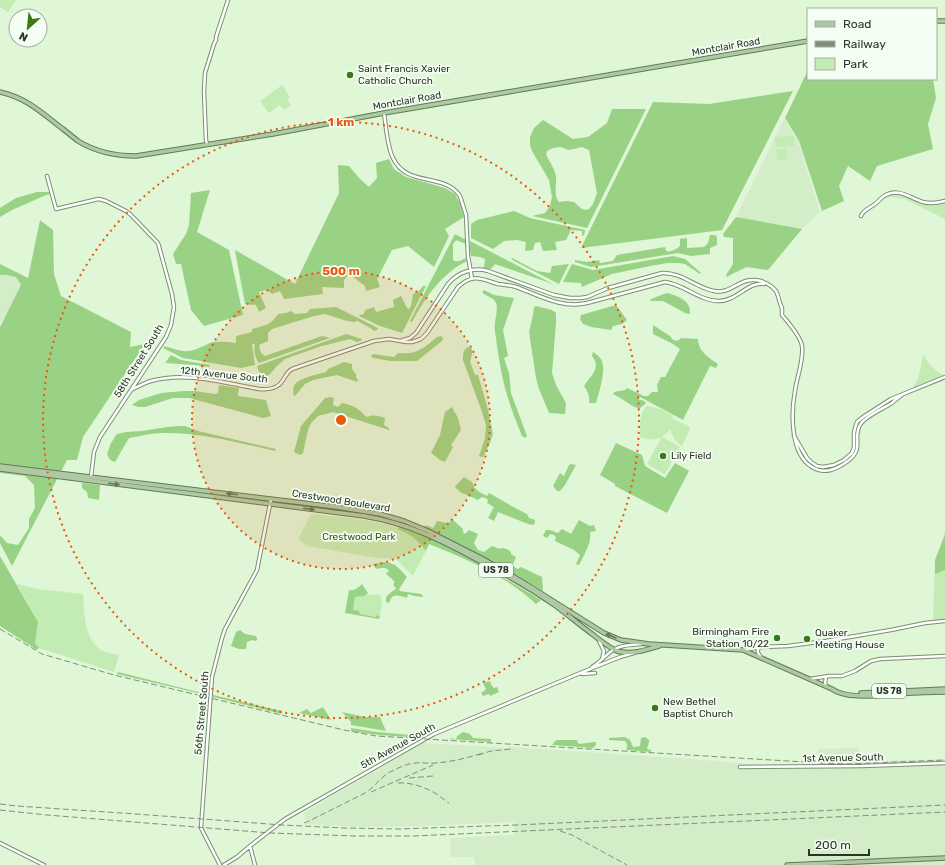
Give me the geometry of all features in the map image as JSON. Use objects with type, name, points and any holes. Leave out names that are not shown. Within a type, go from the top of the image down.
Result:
[{"type":"main road","name":"Montclair Road","points":[[0,92],[9,94],[34,106],[78,140],[92,148],[103,152],[124,156],[136,156],[273,134],[384,113],[807,41]]},
{"type":"main road","name":"Crestwood Boulevard","points":[[0,466],[271,499],[372,513],[396,519],[413,524],[434,534],[508,573],[608,635],[625,641],[649,644]]},
{"type":"main road","name":"Crestwood Boulevard","points":[[0,469],[369,517],[397,523],[424,533],[475,558],[555,606],[598,639],[614,649],[626,652],[636,652]]},
{"type":"main road","name":"5th Avenue South","points":[[649,644],[743,650]]},
{"type":"main road","name":"5th Avenue South","points":[[636,652],[662,646]]},
{"type":"main road","name":"US 78","points":[[743,650],[839,692],[856,695],[945,690]]},
{"type":"main road","points":[[787,865],[945,858]]},
{"type":"street","points":[[207,144],[204,92],[205,73],[228,0]]},
{"type":"street","points":[[384,113],[390,152],[395,163],[402,170],[412,176],[447,185],[460,196],[466,215],[468,256],[472,279],[482,279],[515,287],[554,302],[578,304],[587,303],[665,282],[675,284],[705,298],[718,301],[731,298],[756,284],[770,285]]},
{"type":"street","name":"58th Street South","points":[[47,176],[56,209],[94,200],[102,200],[131,215],[158,243],[172,294],[174,307],[173,319],[166,337],[100,437],[94,452],[90,481]]},
{"type":"street","points":[[861,216],[863,212],[876,204],[883,197],[894,193],[904,194],[925,202],[945,202]]},
{"type":"street","points":[[400,341],[415,335],[448,284],[462,273],[470,270],[479,269],[488,271],[554,296],[570,298],[587,297],[608,288],[662,273],[676,275],[715,292],[726,291],[747,280],[757,280],[770,285],[777,294],[782,308],[782,315],[801,341],[802,356],[795,392],[793,422],[794,436],[799,451],[808,465],[815,469],[825,471],[832,470],[851,459],[858,448],[857,435],[860,424],[865,420],[902,395],[945,377]]},
{"type":"street","name":"12th Avenue South","points":[[131,390],[152,381],[183,377],[259,389],[278,386],[288,372],[293,369],[374,341],[386,339],[412,342],[420,339],[427,333],[458,287],[464,282],[472,279]]},
{"type":"street","name":"56th Street South","points":[[220,865],[201,829],[212,679],[225,629],[256,570],[271,499]]},
{"type":"street","name":"5th Avenue South","points":[[743,650],[759,647],[788,646],[826,641],[925,623],[945,621]]},
{"type":"street","points":[[598,639],[604,651],[600,662]]},
{"type":"street","name":"5th Avenue South","points":[[591,669],[614,649],[626,646],[649,644]]},
{"type":"street","points":[[759,647],[758,652],[762,658]]},
{"type":"street","name":"5th Avenue South","points":[[250,846],[285,819],[434,734],[620,657],[636,652]]},
{"type":"street","points":[[810,679],[842,676],[855,671],[871,661],[880,659],[945,656]]},
{"type":"street","points":[[580,674],[595,673]]},
{"type":"street","points":[[826,677],[824,683],[826,686]]},
{"type":"street","name":"1st Avenue South","points":[[740,767],[862,766],[945,763]]},
{"type":"street","points":[[0,843],[44,865]]},
{"type":"street","points":[[224,865],[237,857],[250,846],[256,865]]},
{"type":"shaded area","points":[[784,119],[798,141],[820,212],[802,229],[736,217]]},
{"type":"shaded area","points":[[0,275],[16,277],[21,285],[7,313],[0,323]]},
{"type":"shaded area","points":[[423,743],[692,759],[770,766],[820,766],[818,749],[859,748],[860,762],[945,759],[945,865],[475,865],[474,857],[451,857],[450,838],[514,835],[514,822],[361,827],[307,824],[304,813]]},
{"type":"green space","points":[[0,0],[16,0],[11,8],[8,8],[8,12],[0,7]]},
{"type":"green space","points":[[807,72],[807,80],[933,80],[936,98],[928,124],[933,149],[877,166],[870,181],[848,166],[839,186],[844,201],[822,211],[799,141],[785,118]]},
{"type":"green space","points":[[282,85],[290,97],[287,99],[291,105],[284,110],[279,105],[269,113],[260,101]]},
{"type":"green space","points":[[793,91],[722,230],[581,248],[653,102],[709,104]]},
{"type":"green space","points":[[612,109],[646,109],[587,228],[532,216],[545,213],[550,206],[552,197],[549,180],[530,145],[530,137],[534,128],[543,120],[573,139],[588,137],[607,123]],"holes":[[[560,147],[569,150],[582,147],[589,150],[597,193],[593,204],[589,209],[582,209],[574,202],[559,202],[557,199],[556,176],[546,155],[547,151],[553,148]]]},
{"type":"green space","points":[[794,136],[794,146],[776,147],[775,137]]},
{"type":"green space","points":[[776,149],[786,149],[787,160],[777,160]]},
{"type":"green space","points":[[389,159],[394,169],[406,177],[445,188],[455,194],[460,203],[464,217],[445,229],[449,236],[434,267],[408,246],[392,250],[377,279],[380,287],[366,291],[365,286],[349,274],[344,280],[344,288],[322,287],[323,294],[284,299],[280,291],[272,294],[267,290],[259,292],[266,308],[259,312],[256,305],[245,304],[235,250],[295,284],[339,193],[338,165],[349,166],[369,187],[377,178],[376,163]]},
{"type":"green space","points":[[210,190],[197,232],[229,250],[243,315],[204,326],[191,310],[181,264],[176,264],[173,254],[186,234],[189,225],[191,193]]},
{"type":"green space","points":[[37,192],[50,192],[51,194],[12,210],[0,217],[0,208],[16,198]]},
{"type":"green space","points":[[894,194],[904,195],[931,204],[945,203],[945,219],[905,199],[891,197],[881,200],[886,196]]},
{"type":"green space","points":[[514,211],[530,218],[585,230],[584,236],[582,235],[582,231],[571,230],[566,240],[555,242],[557,250],[543,251],[540,242],[535,243],[533,250],[525,251],[526,242],[517,240],[504,241],[493,249],[471,238],[471,224],[477,220]]},
{"type":"green space","points":[[736,217],[802,229],[768,270],[747,267],[727,277],[726,275],[733,264],[733,238],[724,237],[723,234]]},
{"type":"green space","points":[[40,220],[53,230],[54,274],[61,296],[131,332],[130,347],[145,344],[83,437],[77,460],[67,460],[12,566],[0,543],[0,535],[7,543],[18,545],[29,528],[29,519],[35,508],[34,485],[25,476],[0,473],[0,327],[21,285],[16,277],[0,275],[0,264],[28,278]]},
{"type":"green space","points":[[455,234],[466,240],[466,244],[456,240],[453,244],[453,260],[458,261],[466,258],[467,261],[458,266],[442,279],[429,295],[412,322],[410,321]]},
{"type":"green space","points":[[710,235],[715,235],[717,237],[717,245],[710,248],[710,254],[691,256],[678,253],[591,267],[575,262],[575,260],[587,262],[599,260],[600,263],[613,261],[617,255],[665,247],[666,251],[672,251],[680,246],[680,239],[687,238],[687,248],[704,247],[708,243]]},
{"type":"green space","points":[[470,241],[553,284],[495,264],[491,269],[484,268],[485,259],[471,256]]},
{"type":"green space","points":[[673,256],[685,259],[701,273],[700,274],[685,264],[668,263],[612,274],[582,287],[581,283],[563,282],[572,264],[593,270]]},
{"type":"green space","points":[[512,258],[537,271],[550,273],[552,266],[569,264],[559,284],[516,262],[511,259]]},
{"type":"green space","points":[[423,286],[426,286],[402,333],[380,326],[359,316],[364,314],[365,310],[374,307],[376,312],[394,307],[393,300],[401,296],[409,309],[413,294],[418,292]]},
{"type":"green space","points":[[484,290],[494,295],[514,298],[503,330],[508,356],[504,358],[509,373],[511,393],[527,436],[525,438],[522,436],[513,413],[502,373],[495,328],[497,306],[494,299],[482,292]]},
{"type":"green space","points":[[668,293],[684,300],[689,305],[690,314],[685,313],[663,301],[650,301],[651,299]]},
{"type":"green space","points":[[616,305],[627,320],[622,324],[613,326],[611,330],[591,327],[583,324],[580,319],[581,315]]},
{"type":"green space","points":[[536,306],[552,310],[556,313],[552,373],[556,385],[566,403],[565,414],[549,413],[536,378],[529,332],[534,307]]},
{"type":"green space","points":[[336,307],[378,328],[377,330],[374,331],[358,321],[347,321],[325,314],[314,316],[272,329],[268,333],[268,341],[259,345],[261,353],[265,356],[322,336],[330,338],[259,363],[255,355],[255,346],[252,344],[255,365],[241,368],[183,358],[163,348],[164,346],[189,351],[213,342],[236,343],[236,336],[252,332],[252,329],[273,321],[278,314],[291,311],[295,314],[307,313],[310,309]]},
{"type":"green space","points":[[653,325],[676,341],[681,338],[698,339],[698,343],[702,351],[718,364],[716,368],[710,366],[683,420],[640,397],[638,399],[646,403],[639,409],[613,394],[614,392],[625,390],[627,388],[644,396],[648,396],[652,392],[658,392],[657,385],[661,377],[665,377],[680,349],[653,334]]},
{"type":"green space","points":[[346,334],[362,339],[361,341],[357,342],[350,339],[322,346],[285,359],[269,375],[261,378],[257,366]]},
{"type":"green space","points":[[441,336],[443,338],[442,341],[417,361],[390,361],[373,358],[371,356],[373,354],[394,357],[398,353],[415,352],[437,337]]},
{"type":"green space","points":[[468,347],[472,349],[470,362],[475,375],[478,375],[493,434],[483,457],[479,456],[485,438],[486,425],[463,360],[464,351]]},
{"type":"green space","points":[[593,352],[601,359],[603,363],[603,374],[596,403],[589,403],[587,390],[584,386],[594,372],[596,364],[592,356]]},
{"type":"green space","points":[[923,354],[932,367],[945,376],[911,390],[921,368]]},
{"type":"green space","points":[[171,355],[181,360],[210,365],[209,367],[165,363]]},
{"type":"green space","points":[[344,362],[352,364],[352,369],[358,380],[357,382],[337,375],[313,380],[305,384],[294,396],[293,391],[296,383],[308,377],[326,372],[328,369]]},
{"type":"green space","points":[[219,385],[239,388],[238,396],[266,400],[271,416],[263,418],[189,398],[173,398],[145,407],[132,405],[139,400],[161,393],[195,391],[215,394],[218,393]]},
{"type":"green space","points":[[325,398],[334,398],[333,405],[338,407],[344,403],[355,407],[367,417],[374,415],[385,418],[384,425],[389,428],[389,430],[333,412],[318,416],[311,423],[303,453],[300,455],[294,452],[301,426]]},
{"type":"green space","points":[[647,406],[667,412],[673,416],[672,421],[673,419],[689,426],[690,429],[682,446],[674,439],[670,429],[662,437],[680,447],[665,474],[647,464],[661,438],[645,439],[640,437],[641,416]]},
{"type":"green space","points":[[452,407],[458,418],[461,430],[451,445],[453,447],[445,462],[431,453],[440,435],[445,412]]},
{"type":"green space","points":[[185,426],[198,431],[276,449],[275,451],[191,434],[163,433],[129,438],[115,462],[110,460],[107,454],[111,443],[117,434]]},
{"type":"green space","points":[[616,443],[642,455],[645,466],[665,478],[675,463],[689,471],[667,513],[615,486],[615,484],[600,475]]},
{"type":"green space","points":[[569,465],[576,465],[565,485],[560,491],[557,491],[553,486],[560,473],[564,476]]},
{"type":"green space","points":[[464,477],[472,482],[476,489],[480,492],[487,496],[489,493],[527,514],[529,518],[535,520],[535,523],[533,525],[528,524],[498,512],[494,521],[488,518],[494,507],[487,503],[488,500],[483,497],[478,500],[460,492],[455,487]]},
{"type":"green space","points":[[82,483],[100,485],[99,500],[88,498],[87,492],[82,488]]},
{"type":"green space","name":"Crestwood Park","points":[[311,514],[361,519],[398,528],[416,539],[426,551],[413,576],[397,560],[307,546],[298,539]]},
{"type":"green space","points":[[452,519],[463,529],[464,534],[469,530],[478,534],[474,543],[478,550],[484,552],[492,546],[500,549],[507,549],[511,552],[511,554],[516,557],[512,566],[518,569],[521,567],[542,577],[543,591],[520,577],[424,527],[426,525],[433,528],[437,521],[449,523]]},
{"type":"green space","points":[[579,520],[590,526],[594,525],[596,531],[590,532],[589,545],[579,565],[576,564],[580,555],[574,550],[555,541],[556,537],[554,535],[550,534],[547,538],[543,536],[546,530],[558,533],[562,529],[571,534]]},
{"type":"green space","points":[[398,527],[424,534],[486,567],[541,600],[536,604],[512,585],[486,569],[458,556],[429,544],[426,551],[414,538],[398,529]]},
{"type":"green space","points":[[945,532],[945,619],[933,620],[935,560]]},
{"type":"green space","points":[[945,535],[945,570],[935,574],[935,560]]},
{"type":"green space","points":[[0,556],[38,622],[35,643],[39,648],[37,650],[0,626]]},
{"type":"green space","points":[[384,562],[395,565],[407,577],[399,589],[400,591],[421,594],[423,597],[408,594],[407,598],[394,596],[389,603],[386,602],[387,596],[396,589],[393,584],[395,582],[386,573],[389,571],[388,569],[376,569],[373,564]]},
{"type":"green space","points":[[17,584],[38,589],[83,594],[86,626],[92,640],[103,651],[119,655],[114,672],[39,648],[35,643],[38,622]]},
{"type":"green space","points":[[362,584],[368,593],[364,596],[355,597],[353,610],[359,611],[360,614],[376,617],[377,615],[380,616],[379,619],[345,613],[349,590],[356,589]]},
{"type":"green space","points":[[366,594],[378,594],[381,596],[382,601],[380,616],[377,615],[377,617],[360,614],[353,610],[355,597],[364,596]]},
{"type":"green space","points":[[240,630],[245,634],[256,636],[257,638],[256,641],[252,640],[247,642],[246,649],[239,649],[231,646],[236,632]]},
{"type":"green space","points":[[118,672],[206,694],[206,695],[117,674]]},
{"type":"green space","points":[[490,681],[494,688],[497,687],[499,692],[490,696],[489,694],[483,696],[481,693],[486,689],[483,683]]},
{"type":"green space","points":[[213,695],[282,711],[282,714],[213,697]]},
{"type":"green space","points":[[323,707],[331,720],[299,713],[307,709],[311,713]]},
{"type":"green space","points":[[342,712],[365,717],[380,717],[386,731],[351,725],[351,722]]},
{"type":"green space","points":[[351,728],[423,737],[378,735],[351,731]]},
{"type":"green space","points":[[463,732],[470,734],[473,738],[491,739],[491,742],[450,739],[456,739],[457,736]]},
{"type":"green space","points":[[625,737],[630,740],[633,747],[640,746],[641,738],[645,737],[649,740],[647,749],[651,750],[651,752],[626,750],[627,744],[625,741],[609,740],[609,738]]},
{"type":"green space","points":[[556,740],[577,740],[579,744],[596,742],[596,745],[593,748],[552,745]]},
{"type":"railway","points":[[0,629],[42,654],[114,675],[344,730],[376,736],[821,763],[847,764],[945,760]]},
{"type":"railway","points":[[478,755],[491,751],[511,749]]},
{"type":"railway","points":[[304,823],[367,792],[387,774],[403,766],[413,763],[447,762],[483,753]]},
{"type":"railway","points":[[371,792],[433,765]]},
{"type":"railway","points":[[409,778],[433,776]]},
{"type":"railway","points":[[398,783],[407,783],[422,787],[435,793],[449,803]]},
{"type":"railway","points":[[0,804],[282,825],[398,829],[945,805]]},
{"type":"railway","points":[[0,810],[270,833],[355,836],[414,836],[945,812]]},
{"type":"railway","points":[[560,831],[572,835],[627,865]]},
{"type":"place","name":"Saint Francis Xavier Catholic Church","points":[[350,75]]},
{"type":"place","name":"Lily Field","points":[[663,456]]},
{"type":"place","name":"Birmingham Fire Station 10/22","points":[[777,638]]},
{"type":"place","name":"Quaker Meeting House","points":[[807,639]]},
{"type":"place","name":"New Bethel Baptist Church","points":[[655,708]]}]
